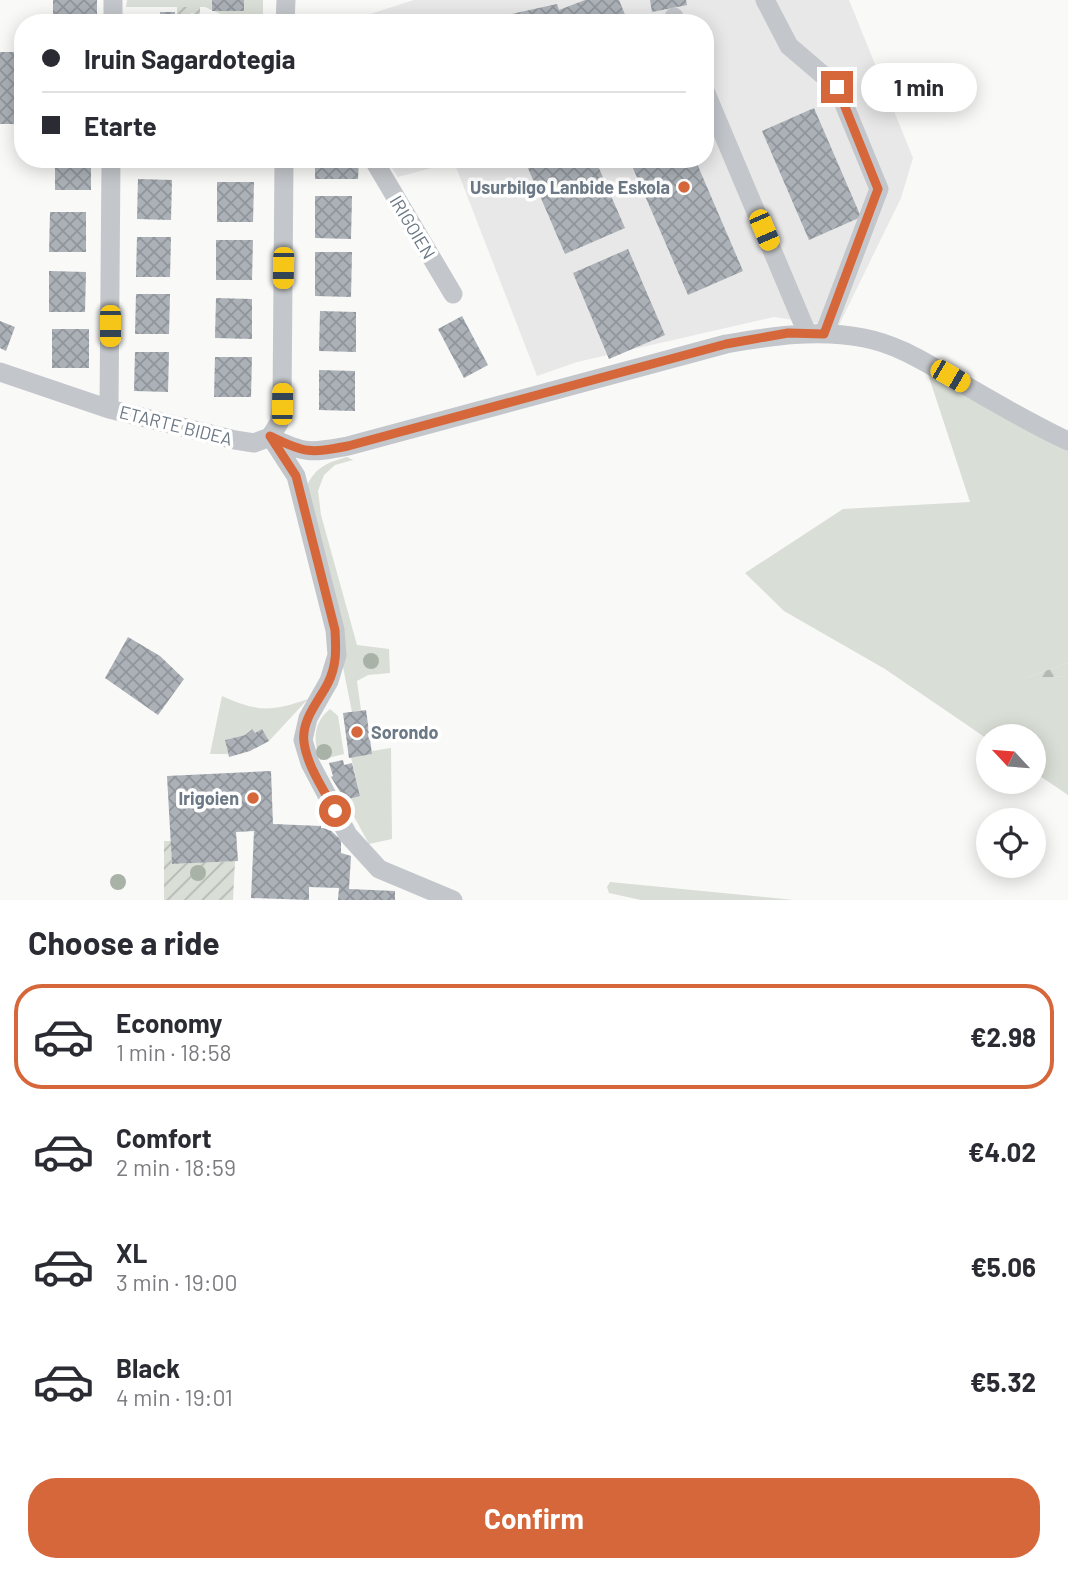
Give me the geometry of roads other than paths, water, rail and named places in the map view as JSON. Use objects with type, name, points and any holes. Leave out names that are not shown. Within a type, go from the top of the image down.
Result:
[{"type":"street","points":[[765,0],[789,46],[837,87],[878,189],[815,334]]},
{"type":"street","points":[[714,111],[815,334]]},
{"type":"street","points":[[109,409],[111,168]]},
{"type":"street","points":[[270,436],[279,423],[282,404],[284,168]]},
{"type":"street","name":"IRIGOIEN","points":[[378,168],[453,294]]},
{"type":"street","points":[[270,436],[293,448],[313,453],[348,446],[726,344],[788,333],[864,338],[904,351],[1068,441]]},
{"type":"street","name":"ETARTE BIDEA","points":[[0,372],[109,409],[235,440],[254,443],[270,436]]},
{"type":"street","points":[[270,436],[296,476],[335,630],[337,655],[329,681],[308,718],[303,740],[310,763],[348,835],[379,869],[453,900]]},
{"type":"place","name":"Usurbilgo Lanbide Eskola","points":[[684,187]]},
{"type":"place","name":"Sorondo","points":[[357,732]]},
{"type":"place","name":"Irigoien","points":[[253,798]]}]
